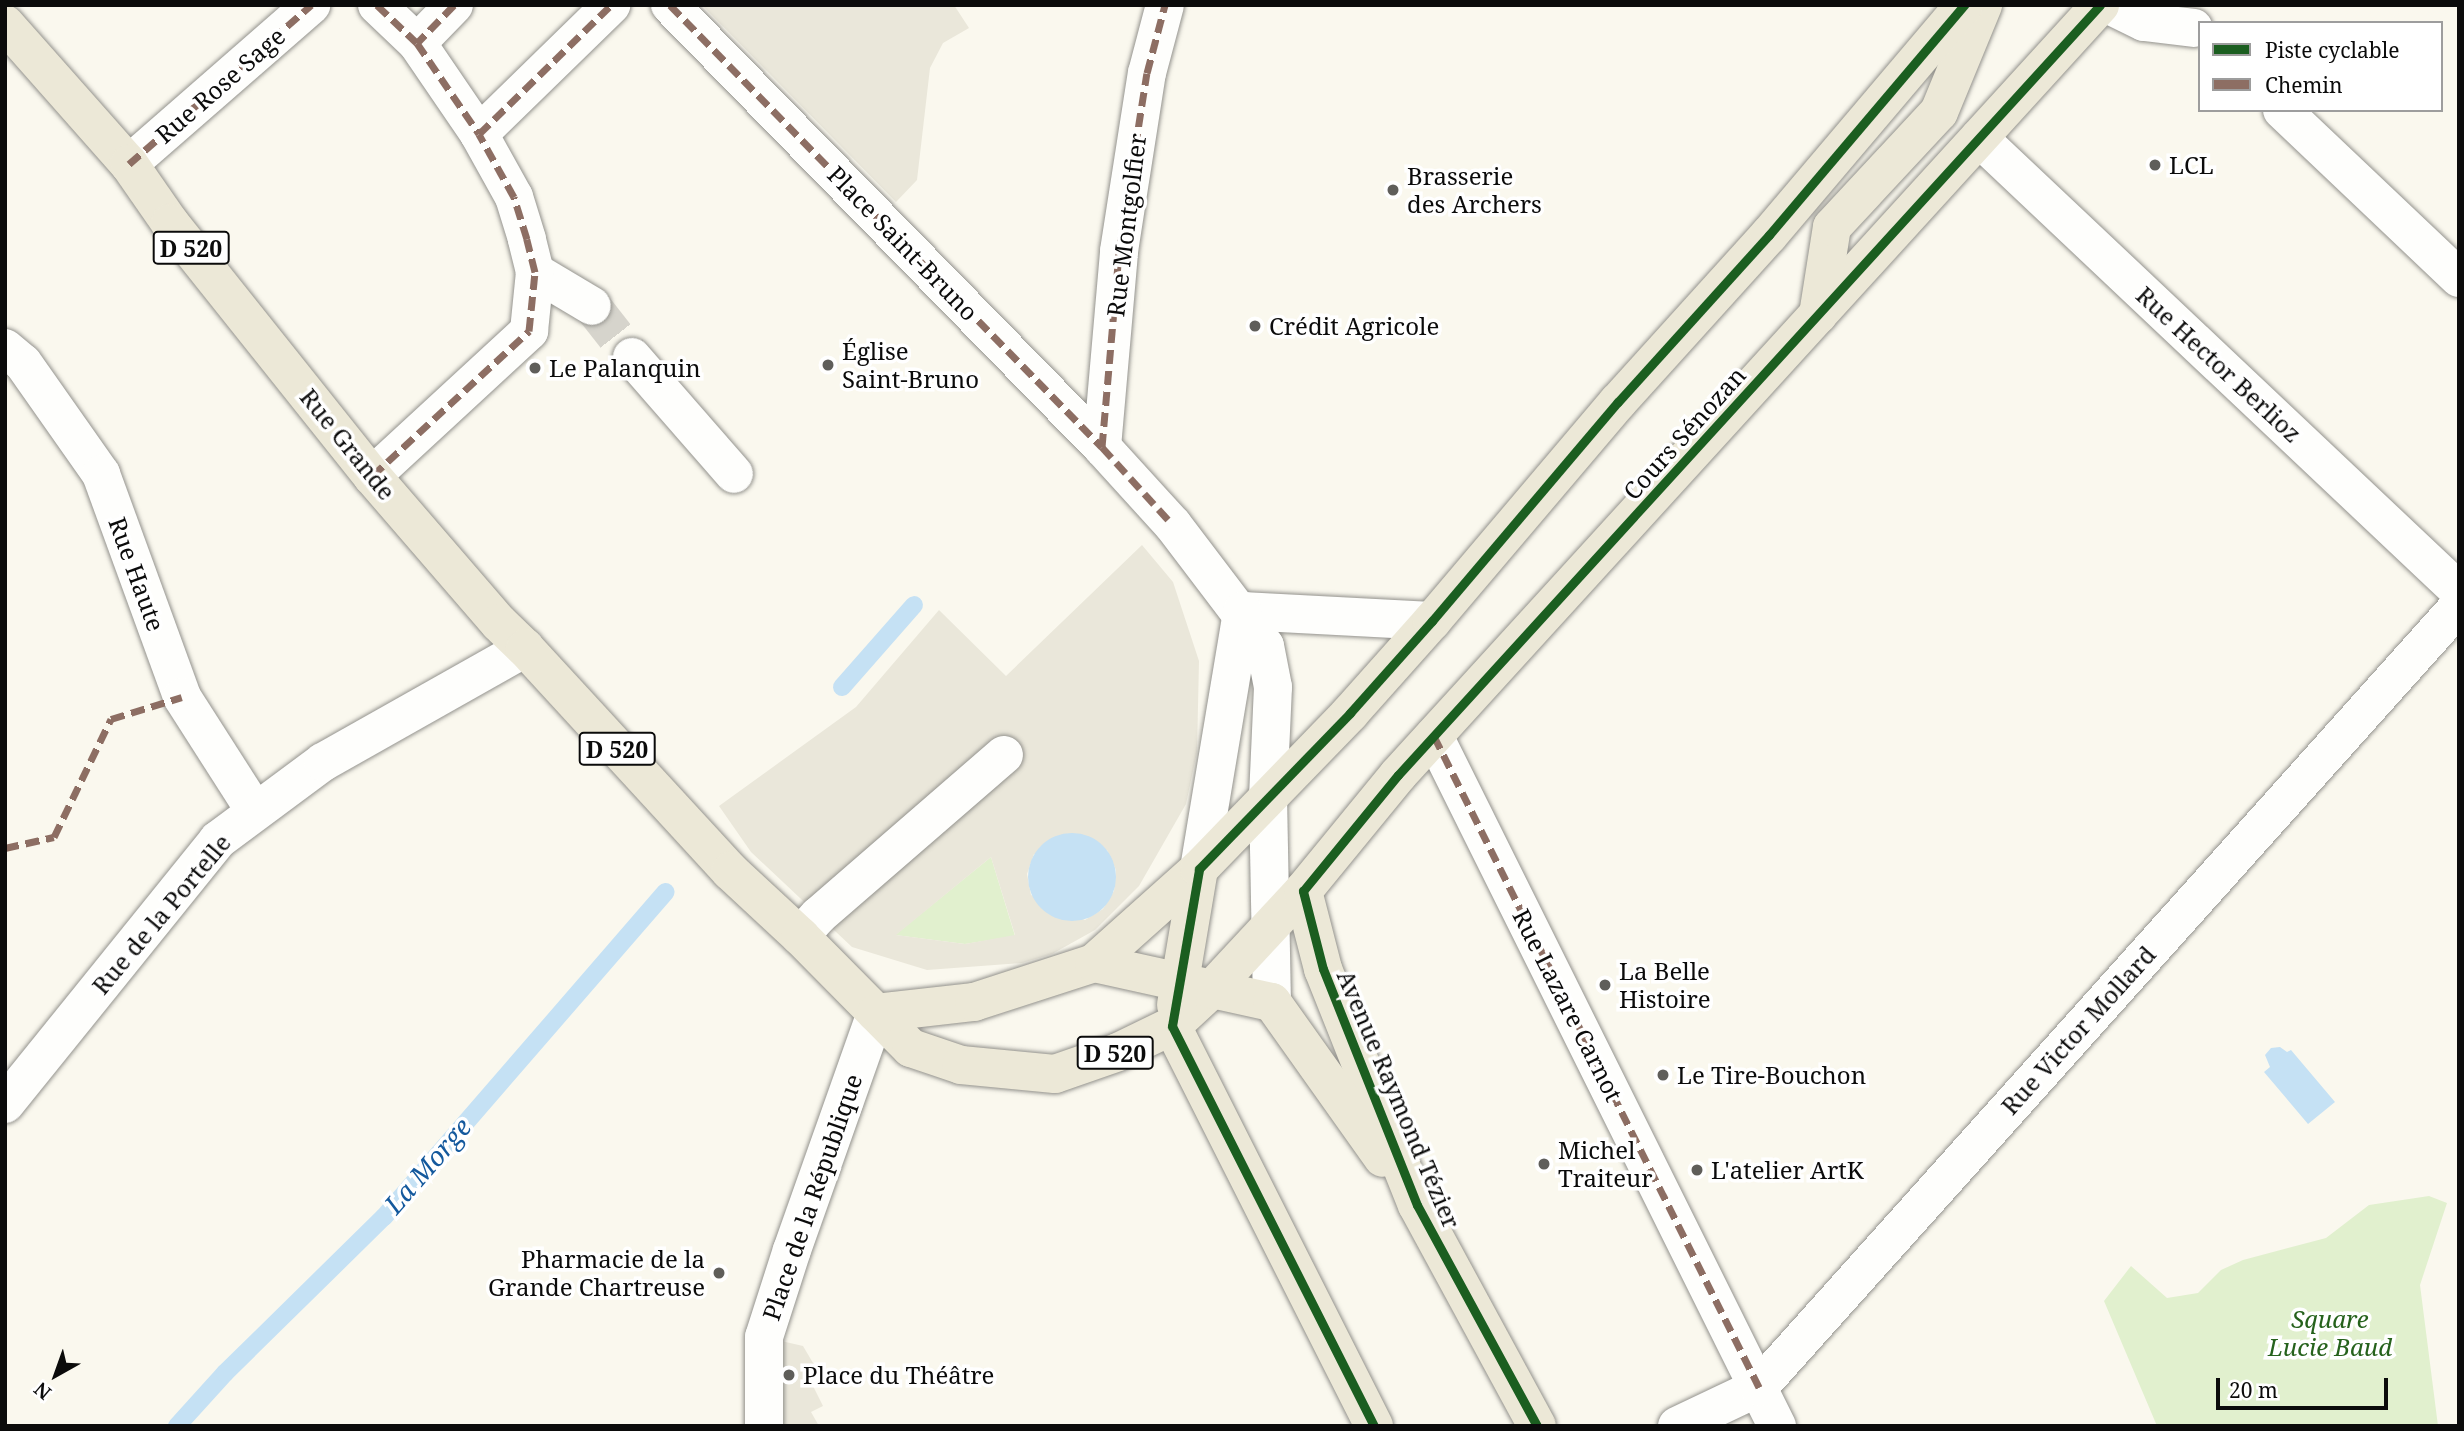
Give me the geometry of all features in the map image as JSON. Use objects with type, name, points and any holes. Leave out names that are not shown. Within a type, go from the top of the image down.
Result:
[{"type":"main road","points":[[876,1013],[974,1002],[1094,963],[1199,869],[1350,713],[1432,621],[1618,402],[1769,235],[1964,5]]},
{"type":"main road","points":[[1818,315],[1832,227],[1939,112],[1983,5]]},
{"type":"main road","name":"Cours Sénozan","points":[[1303,891],[1434,736],[2100,5]]},
{"type":"main road","name":"Rue Grande","points":[[5,24],[129,164],[170,223],[372,476],[499,623],[526,648],[730,871],[800,936]]},
{"type":"main road","points":[[1196,985],[1199,869]]},
{"type":"main road","points":[[1303,891],[1271,927],[1196,985],[1172,1026],[1374,1426]]},
{"type":"main road","name":"Avenue Raymond Tézier","points":[[1303,891],[1323,969],[1417,1205],[1537,1426]]},
{"type":"main road","name":"D 520","points":[[800,936],[911,1048],[961,1065],[1055,1074],[1118,1052],[1172,1026]]},
{"type":"main road","points":[[1094,963],[1272,1002]]},
{"type":"main road","name":"Avenue Raymond Tézier","points":[[1272,1002],[1417,1205]]},
{"type":"street","name":"Rue Rose Sage","points":[[129,164],[312,5]]},
{"type":"street","points":[[372,476],[529,331],[535,272],[514,197],[479,134],[417,43],[377,5]]},
{"type":"street","points":[[417,43],[454,5]]},
{"type":"street","points":[[479,134],[611,5]]},
{"type":"street","name":"Place Saint-Bruno","points":[[670,5],[1102,447],[1173,525],[1242,611],[1265,646],[1273,687],[1268,796],[1272,1002]]},
{"type":"street","name":"Rue Montgolfier","points":[[1102,447],[1119,251],[1147,73],[1165,5]]},
{"type":"street","points":[[2109,5],[2144,22],[2194,22]]},
{"type":"street","points":[[2284,112],[2459,278]]},
{"type":"street","name":"Rue Hector Berlioz","points":[[1979,138],[2459,591]]},
{"type":"street","points":[[535,272],[592,306]]},
{"type":"street","name":"Rue Haute","points":[[5,348],[23,363],[101,474],[182,697],[254,811]]},
{"type":"street","points":[[632,357],[734,474]]},
{"type":"street","name":"Rue Victor Mollard","points":[[1676,1426],[1759,1387],[2459,606]]},
{"type":"street","points":[[1199,869],[1242,611],[1432,621]]},
{"type":"street","name":"Rue de la Portelle","points":[[5,1104],[218,840],[323,762],[526,648]]},
{"type":"street","name":"Rue Lazare Carnot","points":[[1434,736],[1777,1426]]},
{"type":"street","points":[[800,936],[818,916],[1004,755]]},
{"type":"street","name":"Place de la République","points":[[764,1426],[764,1337],[876,1013]]},
{"type":"green space","points":[[991,857],[1015,936],[965,944],[895,935]]},
{"type":"green space","name":"Square Lucie Baud","points":[[2429,1196],[2447,1203],[2420,1285],[2438,1426],[2157,1426],[2104,1301],[2131,1266],[2167,1298],[2198,1293],[2221,1270],[2243,1260],[2326,1238],[2369,1205]]},
{"type":"shaded area","points":[[702,5],[954,5],[969,28],[943,43],[930,68],[917,180],[896,202]]},
{"type":"shaded area","points":[[1142,545],[1173,582],[1199,661],[1197,752],[1186,804],[1139,886],[1095,930],[1052,954],[1022,963],[927,970],[852,947],[751,852],[719,806],[856,707],[939,610],[1006,676]],"holes":[[[1107,850],[1116,870],[1114,891],[1103,909],[1085,920],[1031,895],[1027,874],[1034,854]],[[991,857],[1015,935],[965,944],[896,935]]]},
{"type":"shaded area","name":"Place du Théâtre","points":[[764,1337],[803,1346],[816,1368],[811,1382],[823,1406],[811,1412],[819,1426],[764,1426]]},
{"type":"water","points":[[1072,833],[1089,837],[1103,846],[1112,860],[1116,877],[1112,894],[1103,908],[1089,917],[1072,921],[1055,917],[1041,908],[1032,894],[1028,877],[1032,860],[1041,846],[1055,837]]},
{"type":"water","points":[[2280,1047],[2287,1052],[2291,1050],[2335,1102],[2308,1124],[2264,1072],[2270,1067],[2265,1055],[2271,1048]]},
{"type":"waterway","name":"La Morge","points":[[842,687],[914,605]]},
{"type":"waterway","name":"La Morge","points":[[177,1426],[225,1373],[384,1217],[666,892]]},
{"type":"tunnel","points":[[592,306],[632,357]]},
{"type":"marked path","points":[[129,164],[311,5]]},
{"type":"marked path","points":[[377,5],[417,43]]},
{"type":"marked path","points":[[454,5],[417,43],[479,134],[611,5]]},
{"type":"marked path","points":[[670,5],[1102,447],[1173,525]]},
{"type":"marked path","points":[[1102,447],[1119,251],[1147,73],[1165,5]]},
{"type":"marked path","points":[[372,476],[529,331],[535,272],[527,239],[514,197],[479,134]]},
{"type":"marked path","points":[[5,848],[54,837],[111,719],[182,697]]},
{"type":"marked path","points":[[1434,736],[1759,1387]]},
{"type":"cycle path","points":[[1374,1426],[1172,1026],[1199,869],[1350,713],[1432,621],[1618,402],[1769,235],[1964,5]]},
{"type":"cycle path","points":[[1537,1426],[1417,1205],[1323,969],[1303,891],[1398,775],[2100,5]]},
{"type":"place","name":"LCL","points":[[2155,165]]},
{"type":"place","name":"Brasserie des Archers","points":[[1393,190]]},
{"type":"place","name":"Crédit Agricole","points":[[1255,326]]},
{"type":"place","name":"Église Saint-Bruno","points":[[828,365]]},
{"type":"place","name":"Le Palanquin","points":[[535,368]]},
{"type":"place","name":"La Belle Histoire","points":[[1605,985]]},
{"type":"place","name":"Le Tire-Bouchon","points":[[1663,1075]]},
{"type":"place","name":"Michel Traiteur","points":[[1544,1164]]},
{"type":"place","name":"L'atelier ArtK","points":[[1697,1170]]},
{"type":"place","name":"Pharmacie de la Grande Chartreuse","points":[[719,1273]]},
{"type":"place","name":"Place du Théâtre","points":[[789,1375]]}]
